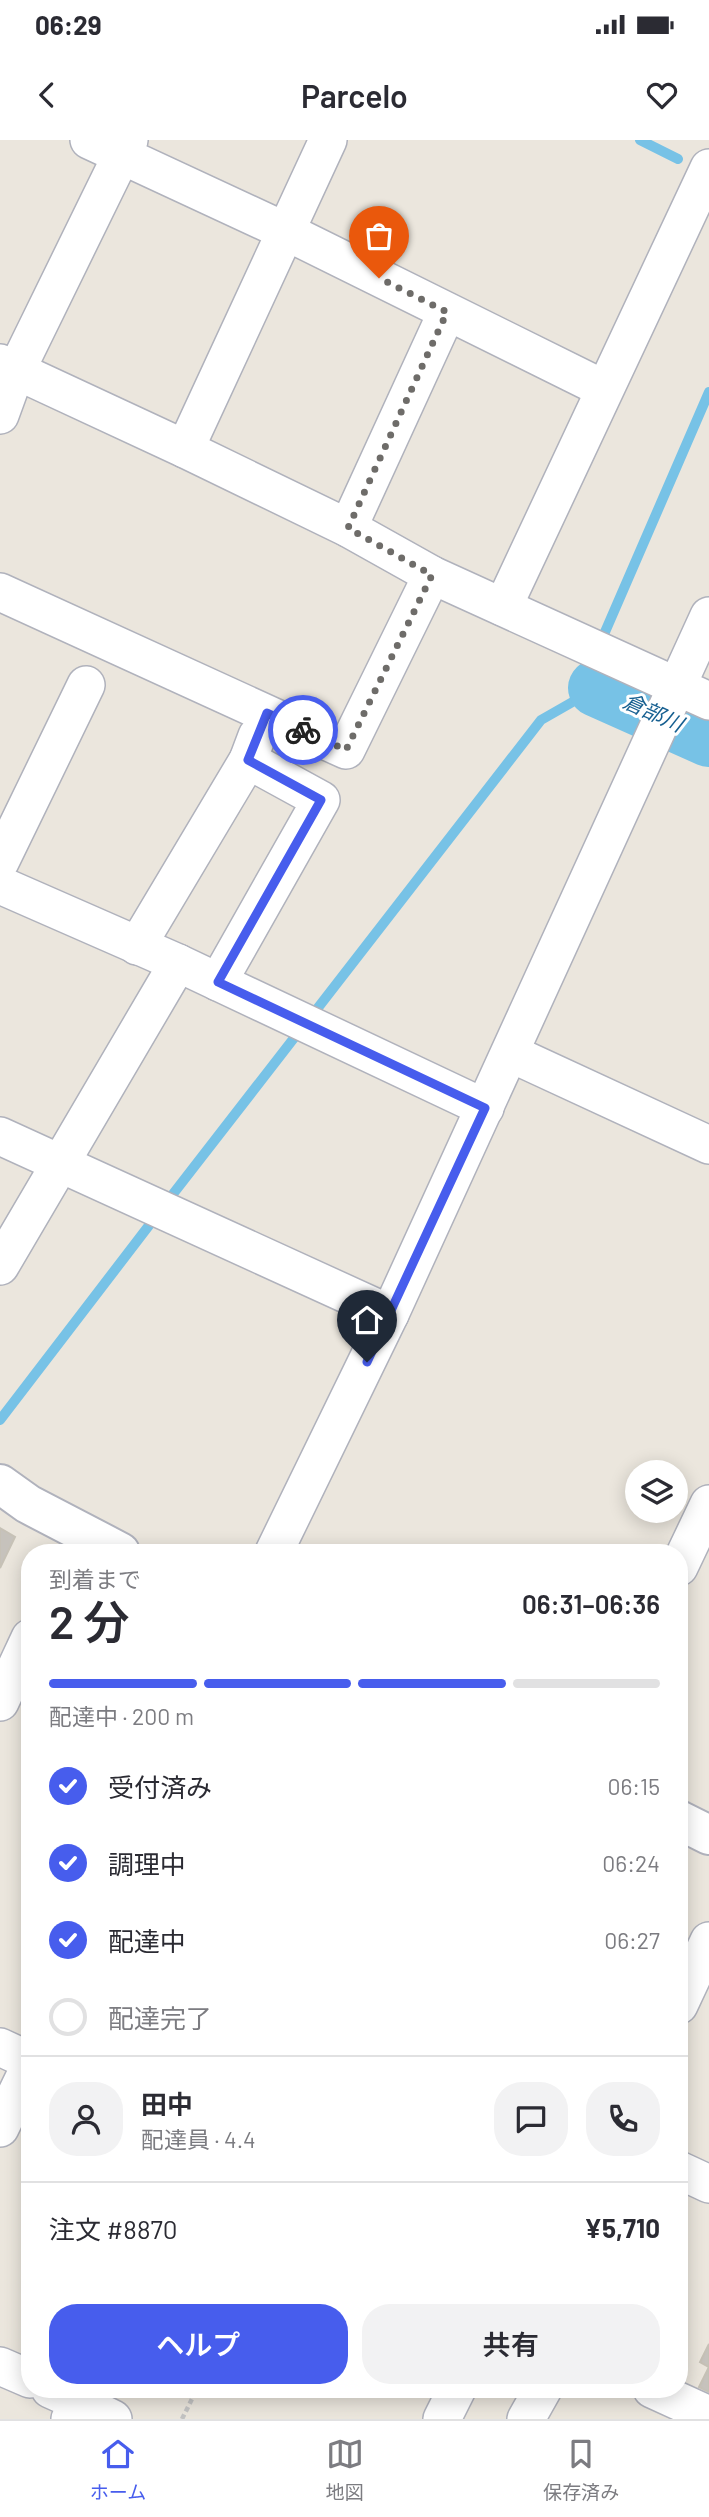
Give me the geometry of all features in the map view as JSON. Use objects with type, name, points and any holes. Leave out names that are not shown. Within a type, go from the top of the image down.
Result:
[{"type":"street","points":[[89,140],[125,148],[287,232],[604,389]]},
{"type":"street","points":[[185,449],[328,140]]},
{"type":"street","points":[[700,140],[709,144]]},
{"type":"street","points":[[0,415],[8,367],[125,148]]},
{"type":"street","points":[[503,607],[709,168]]},
{"type":"street","points":[[348,528],[447,312]]},
{"type":"street","points":[[8,367],[348,528],[432,575],[596,649],[687,694]]},
{"type":"street","points":[[0,592],[346,750],[432,575]]},
{"type":"street","points":[[278,1544],[390,1314],[657,732],[687,694],[709,616]]},
{"type":"street","points":[[0,862],[86,685]]},
{"type":"street","points":[[137,946],[248,760],[267,713]]},
{"type":"street","points":[[218,982],[321,800],[248,760]]},
{"type":"street","points":[[0,885],[178,963],[485,1108]]},
{"type":"street","points":[[0,1266],[178,963]]},
{"type":"street","points":[[510,1053],[709,1145]]},
{"type":"street","points":[[0,1136],[390,1314]]},
{"type":"street","points":[[0,1484],[74,1542]]},
{"type":"street","points":[[688,1548],[709,1504]]},
{"type":"street","points":[[0,1702],[21,1657]]},
{"type":"street","points":[[688,1825],[709,1835]]},
{"type":"street","points":[[688,1986],[709,1941]]},
{"type":"street","points":[[0,2047],[21,2058]]},
{"type":"street","points":[[0,2128],[21,2082]]},
{"type":"street","points":[[688,2174],[709,2184]]},
{"type":"street","points":[[0,2365],[21,2375]]},
{"type":"street","points":[[442,2419],[452,2398]]},
{"type":"street","points":[[526,2419],[538,2398]]},
{"type":"street","points":[[672,2398],[709,2415]]},
{"type":"street","points":[[66,2403],[113,2419]]},
{"type":"path","points":[[183,2419],[193,2398]]},
{"type":"building","points":[[0,1528],[15,1537],[0,1568]]},
{"type":"building","points":[[709,2344],[709,2367],[700,2362]]},
{"type":"building","points":[[709,2367],[709,2392],[699,2387]]},
{"type":"waterway","points":[[640,140],[678,159]]},
{"type":"waterway","points":[[603,647],[605,632],[709,392]]},
{"type":"waterway","points":[[310,1018],[541,720],[597,688],[601,661]]},
{"type":"waterway","name":"倉部川","points":[[597,688],[709,738]]},
{"type":"waterway","points":[[166,1203],[301,1029]]},
{"type":"waterway","points":[[0,1420],[157,1215]]},
{"type":"way so far","points":[[303,730],[346,750],[432,575],[348,528],[447,312],[379,278]]},
{"type":"route","points":[[303,730],[267,713],[248,760],[321,800],[218,982],[485,1108],[367,1362]]}]
